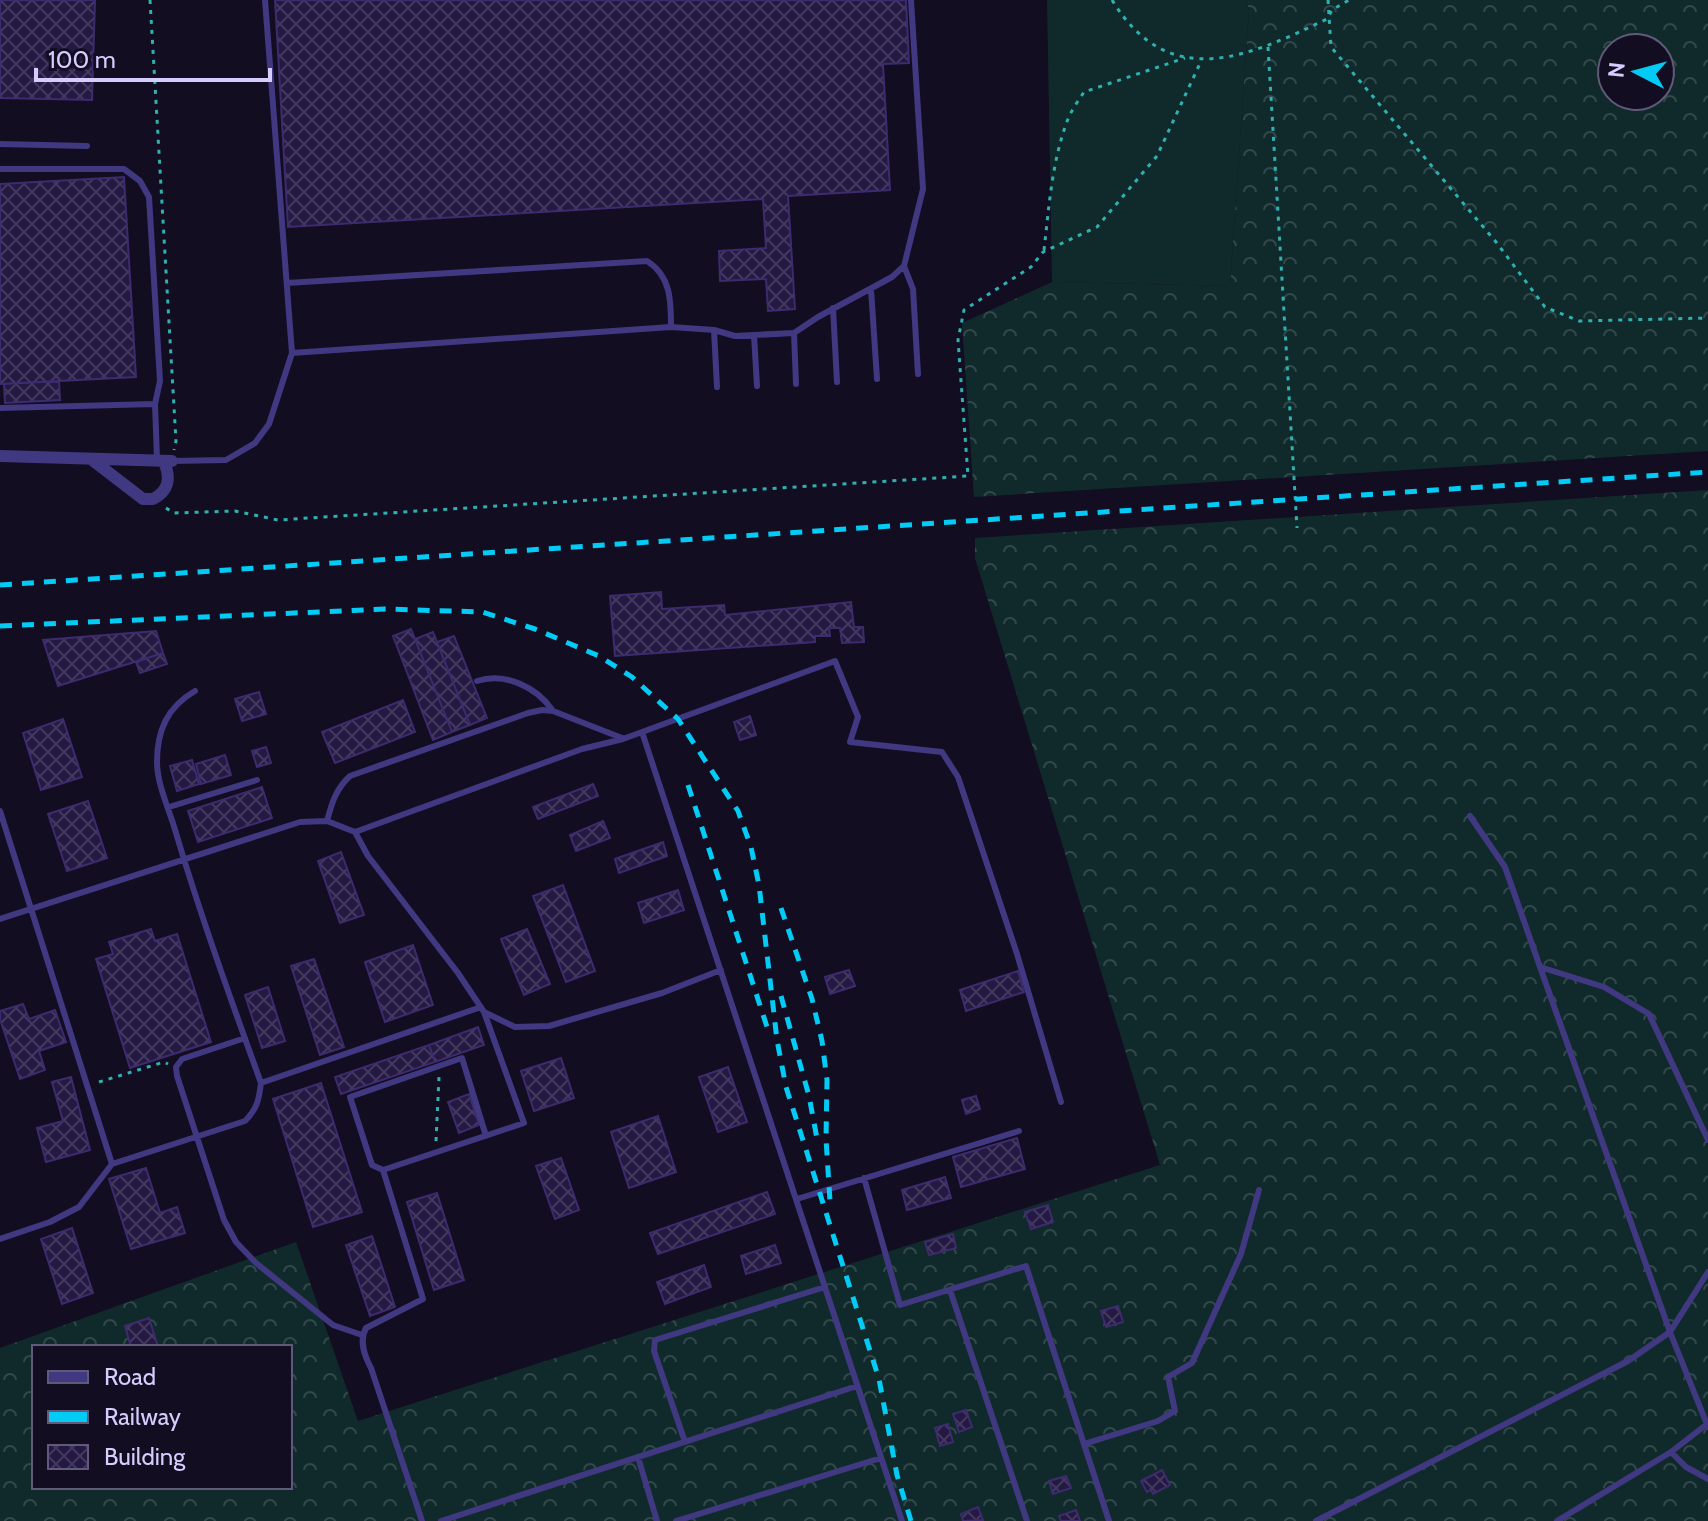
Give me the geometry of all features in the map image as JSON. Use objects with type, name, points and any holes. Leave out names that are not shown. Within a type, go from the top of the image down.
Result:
[{"type":"street","points":[[0,456],[90,458],[164,461],[168,483],[161,495],[143,499],[90,458]]},
{"type":"lane","points":[[0,169],[124,169],[140,181],[149,197],[160,381],[155,404],[164,461],[226,460],[255,443],[269,424],[292,353],[265,0]]},
{"type":"lane","points":[[292,353],[671,327],[714,330],[735,336],[794,333],[892,277],[904,266],[923,189],[911,0]]},
{"type":"lane","points":[[0,144],[87,146]]},
{"type":"lane","points":[[287,283],[639,260],[659,268],[671,300],[671,327]]},
{"type":"lane","points":[[904,266],[913,289],[918,374]]},
{"type":"lane","points":[[871,289],[877,379]]},
{"type":"lane","points":[[833,308],[837,382]]},
{"type":"lane","points":[[714,330],[717,387]]},
{"type":"lane","points":[[794,333],[796,384]]},
{"type":"lane","points":[[754,335],[757,386]]},
{"type":"lane","points":[[0,408],[155,404]]},
{"type":"lane","points":[[355,832],[835,661],[858,717],[850,742],[942,752],[958,777],[1017,954],[1061,1102]]},
{"type":"lane","points":[[477,681],[490,677],[516,682],[547,702],[553,711]]},
{"type":"lane","points":[[0,1239],[50,1222],[79,1207],[112,1164],[245,1121],[254,1113],[259,1101],[261,1083],[184,859],[157,767],[164,719],[177,704],[195,691]]},
{"type":"lane","points":[[327,821],[333,798],[340,785],[350,776],[528,713],[553,711],[623,739]]},
{"type":"lane","points":[[642,732],[902,1521]]},
{"type":"lane","points":[[169,807],[257,780]]},
{"type":"lane","points":[[0,811],[112,1164]]},
{"type":"lane","points":[[1470,816],[1505,867],[1670,1332],[1707,1425],[1671,1452],[1557,1521]]},
{"type":"lane","points":[[0,919],[300,822],[327,821],[355,832],[368,856],[482,1009],[524,1123],[486,1136],[383,1170],[372,1165],[350,1097],[462,1058],[486,1136]]},
{"type":"lane","points":[[1540,967],[1604,987],[1649,1014],[1708,1140]]},
{"type":"lane","points":[[261,1083],[482,1009],[515,1027],[549,1026],[662,993],[721,970]]},
{"type":"lane","points":[[245,1038],[182,1059],[176,1067],[224,1220],[236,1242],[256,1263],[333,1325],[362,1335]]},
{"type":"lane","points":[[797,1199],[1019,1131]]},
{"type":"lane","points":[[383,1170],[423,1299],[366,1328],[362,1335],[364,1356],[371,1368],[422,1521]]},
{"type":"lane","points":[[864,1178],[900,1305],[1026,1266],[1109,1521]]},
{"type":"lane","points":[[1084,1444],[1158,1421],[1175,1411],[1168,1377],[1192,1363],[1241,1254],[1259,1190]]},
{"type":"lane","points":[[1316,1521],[1628,1361],[1670,1332],[1708,1272]]},
{"type":"lane","points":[[685,1442],[654,1351],[655,1340],[825,1287]]},
{"type":"lane","points":[[950,1290],[1027,1521]]},
{"type":"lane","points":[[441,1521],[857,1386]]},
{"type":"lane","points":[[1671,1452],[1686,1467],[1708,1479]]},
{"type":"lane","points":[[638,1457],[657,1521]]},
{"type":"lane","points":[[676,1521],[881,1458]]},
{"type":"path","points":[[150,0],[176,441],[164,461]]},
{"type":"path","points":[[1112,0],[1127,24],[1163,52],[1202,59],[1268,47],[1327,19],[1332,10],[1349,0]]},
{"type":"path","points":[[1328,0],[1331,47],[1496,242],[1545,307],[1579,321],[1708,318]]},
{"type":"path","points":[[1268,47],[1297,528]]},
{"type":"path","points":[[1043,252],[1051,189],[1068,118],[1084,92],[1185,58]]},
{"type":"path","points":[[153,499],[174,513],[235,511],[278,520],[968,476],[958,340],[964,310],[1031,267],[1043,252],[1097,227],[1157,156],[1202,59]]},
{"type":"path","points":[[87,1086],[164,1062],[176,1067]]},
{"type":"path","points":[[435,1153],[440,1065]]},
{"type":"green space","points":[[1047,0],[1246,0],[1249,10],[1230,286],[1052,282]]},
{"type":"green space","points":[[1246,0],[1708,0],[1708,451],[974,497],[962,323],[1052,282],[1230,286],[1249,10]]},
{"type":"green space","points":[[1708,490],[1708,1521],[0,1521],[0,1348],[296,1242],[358,1421],[1160,1165],[975,558],[975,538]]},
{"type":"building","points":[[0,0],[95,0],[92,100],[0,98]]},
{"type":"building","points":[[275,0],[906,0],[909,63],[883,64],[890,190],[788,196],[795,309],[768,311],[766,279],[720,281],[719,251],[766,248],[763,199],[288,227]]},
{"type":"building","points":[[124,177],[136,377],[0,384],[0,184]]},
{"type":"building","points":[[59,381],[60,400],[5,403],[4,384]]},
{"type":"building","points":[[661,592],[662,609],[724,605],[725,615],[851,602],[854,627],[863,627],[864,642],[842,643],[840,628],[829,628],[830,636],[815,636],[815,642],[615,656],[610,596]]},
{"type":"building","points":[[411,629],[452,732],[433,740],[393,636]]},
{"type":"building","points":[[156,631],[163,653],[58,686],[43,640]]},
{"type":"building","points":[[433,632],[470,725],[452,732],[415,639]]},
{"type":"building","points":[[454,636],[487,718],[470,725],[437,642]]},
{"type":"building","points":[[163,653],[167,664],[140,673],[136,662]]},
{"type":"building","points":[[259,692],[266,714],[242,721],[235,699]]},
{"type":"building","points":[[403,700],[415,732],[335,763],[322,732]]},
{"type":"building","points":[[750,716],[756,735],[740,740],[734,722]]},
{"type":"building","points":[[63,719],[82,777],[41,790],[23,733]]},
{"type":"building","points":[[266,747],[271,763],[257,767],[252,751]]},
{"type":"building","points":[[225,755],[231,775],[201,784],[196,764]]},
{"type":"building","points":[[192,760],[199,784],[177,791],[170,766]]},
{"type":"building","points":[[593,784],[598,796],[538,819],[533,807]]},
{"type":"building","points":[[262,787],[272,818],[198,842],[188,811]]},
{"type":"building","points":[[88,801],[107,858],[67,871],[48,814]]},
{"type":"building","points":[[603,821],[610,838],[576,851],[570,835]]},
{"type":"building","points":[[663,842],[667,856],[619,873],[615,859]]},
{"type":"building","points":[[341,852],[364,915],[340,923],[318,861]]},
{"type":"building","points":[[563,885],[595,971],[566,982],[533,896]]},
{"type":"building","points":[[678,890],[684,910],[644,923],[638,903]]},
{"type":"building","points":[[151,929],[155,941],[177,934],[211,1042],[130,1068],[96,959],[113,954],[109,942]]},
{"type":"building","points":[[527,929],[550,984],[524,995],[501,939]]},
{"type":"building","points":[[413,945],[433,1005],[385,1022],[365,962]]},
{"type":"building","points":[[314,959],[344,1047],[320,1055],[291,966]]},
{"type":"building","points":[[849,970],[855,986],[830,994],[825,977]]},
{"type":"building","points":[[1018,971],[1024,992],[966,1011],[960,990]]},
{"type":"building","points":[[268,987],[285,1041],[262,1048],[245,995]]},
{"type":"building","points":[[23,1004],[29,1019],[55,1010],[66,1042],[39,1051],[45,1070],[20,1079],[0,1011]]},
{"type":"building","points":[[478,1027],[484,1045],[435,1062],[429,1045]]},
{"type":"building","points":[[429,1045],[435,1062],[341,1094],[335,1077]]},
{"type":"building","points":[[561,1058],[574,1098],[534,1111],[521,1071]]},
{"type":"building","points":[[728,1067],[747,1122],[718,1132],[699,1077]]},
{"type":"building","points":[[71,1077],[90,1150],[46,1162],[37,1128],[63,1121],[52,1082]]},
{"type":"building","points":[[321,1083],[362,1212],[313,1227],[273,1099]]},
{"type":"building","points":[[469,1094],[479,1125],[459,1133],[448,1102]]},
{"type":"building","points":[[976,1096],[980,1109],[966,1114],[962,1100]]},
{"type":"building","points":[[658,1116],[676,1172],[629,1188],[611,1132]]},
{"type":"building","points":[[1017,1138],[1025,1169],[961,1187],[953,1157]]},
{"type":"building","points":[[561,1158],[579,1210],[555,1219],[536,1166]]},
{"type":"building","points":[[146,1168],[160,1213],[177,1207],[185,1233],[131,1249],[109,1179]]},
{"type":"building","points":[[945,1177],[951,1198],[907,1210],[902,1190]]},
{"type":"building","points":[[767,1192],[775,1214],[658,1254],[650,1233]]},
{"type":"building","points":[[437,1193],[464,1280],[434,1290],[407,1202]]},
{"type":"building","points":[[1048,1205],[1053,1222],[1031,1229],[1025,1212]]},
{"type":"building","points":[[72,1228],[93,1293],[62,1304],[41,1239]]},
{"type":"building","points":[[953,1234],[956,1248],[929,1255],[925,1242]]},
{"type":"building","points":[[372,1236],[395,1307],[370,1316],[346,1245]]},
{"type":"building","points":[[775,1245],[781,1263],[746,1274],[741,1256]]},
{"type":"building","points":[[704,1265],[711,1287],[665,1304],[657,1282]]},
{"type":"building","points":[[1118,1306],[1123,1322],[1106,1327],[1101,1311]]},
{"type":"building","points":[[149,1318],[157,1345],[130,1345],[125,1326]]},
{"type":"building","points":[[966,1410],[972,1427],[959,1432],[953,1414]]},
{"type":"building","points":[[948,1424],[953,1442],[940,1446],[935,1428]]},
{"type":"building","points":[[1162,1470],[1170,1485],[1153,1494],[1151,1490],[1147,1492],[1141,1481]]},
{"type":"building","points":[[1066,1476],[1071,1488],[1053,1494],[1049,1481]]},
{"type":"building","points":[[978,1507],[983,1520],[963,1521],[961,1514]]},
{"type":"building","points":[[1076,1510],[1080,1521],[1061,1521],[1059,1516]]},
{"type":"railway","points":[[0,585],[1708,472]]},
{"type":"railway","points":[[0,626],[385,609],[482,612],[535,629],[599,656],[632,677],[678,719],[738,811],[751,847],[759,885],[777,1040],[786,1087],[879,1379],[897,1475],[911,1521]]},
{"type":"railway","points":[[688,785],[769,1033]]},
{"type":"railway","points":[[781,908],[812,999],[822,1041],[827,1080],[826,1139],[830,1201]]},
{"type":"railway","points":[[781,996],[809,1096],[818,1144]]}]
